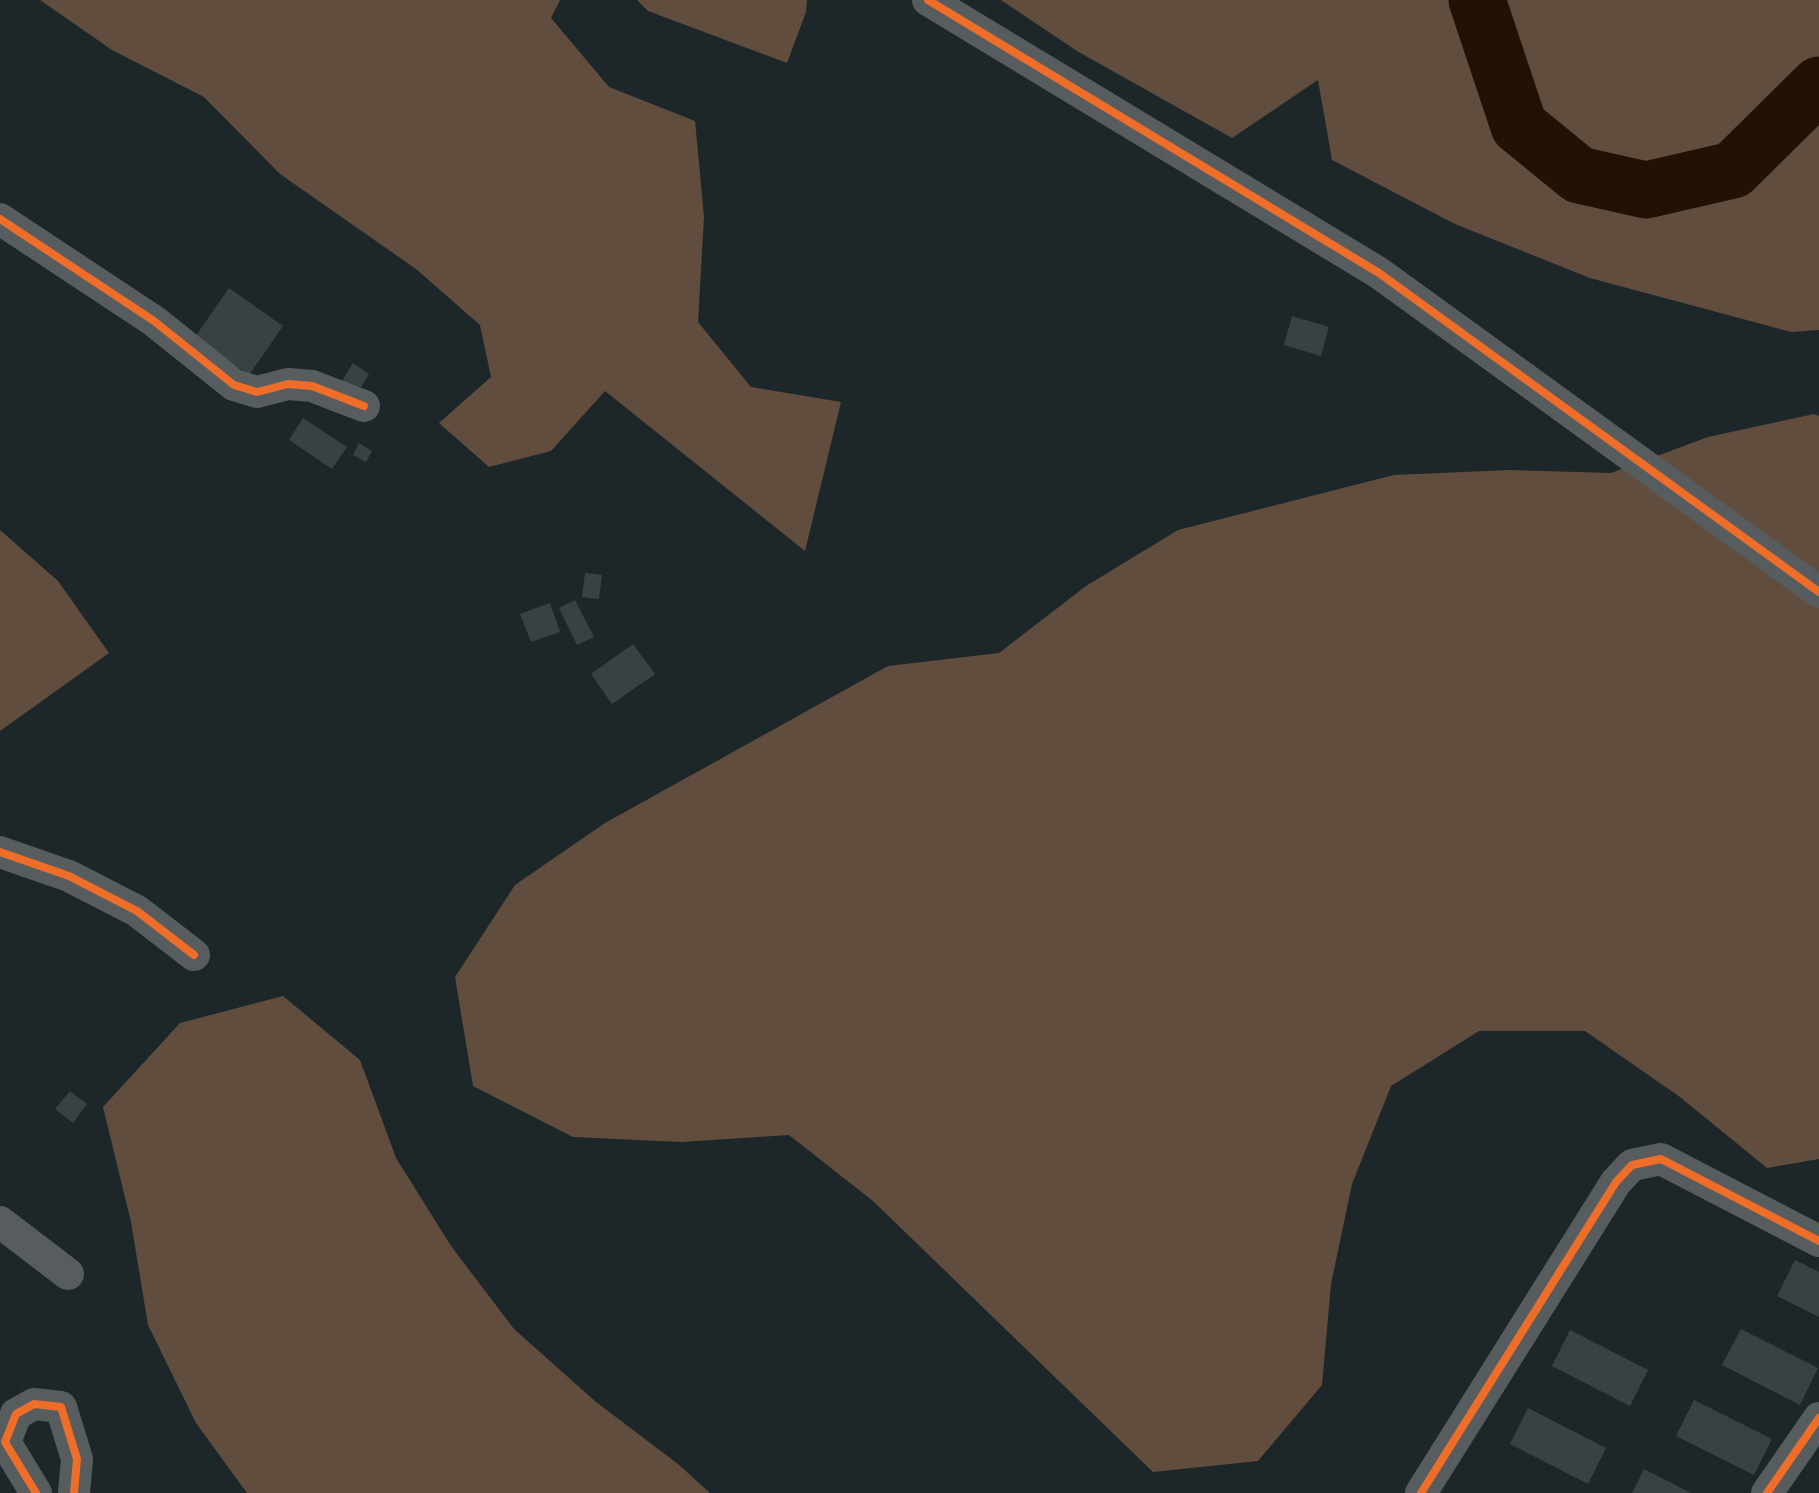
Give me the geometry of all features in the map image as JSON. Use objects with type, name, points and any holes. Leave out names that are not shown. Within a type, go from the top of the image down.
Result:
[{"type":"street","points":[[928,0],[1379,273],[1819,592]]},
{"type":"street","points":[[0,219],[154,321],[234,385],[256,392],[288,384],[312,386],[364,406]]},
{"type":"street","points":[[0,852],[69,876],[136,911],[194,955]]},
{"type":"street","points":[[1429,1490],[1616,1182],[1632,1165],[1661,1160],[1819,1241]]},
{"type":"street","points":[[0,1222],[68,1274]]},
{"type":"street","points":[[36,1493],[5,1442],[15,1414],[34,1404],[61,1407],[77,1459],[74,1493]]},
{"type":"street","points":[[1767,1493],[1819,1418]]},
{"type":"shaded area","points":[[40,0],[560,0],[551,18],[609,87],[695,121],[704,217],[698,322],[751,387],[841,402],[805,551],[605,391],[551,451],[489,467],[439,423],[491,377],[480,325],[416,269],[280,174],[204,97],[112,50]]},
{"type":"shaded area","points":[[637,0],[807,0],[806,12],[787,63],[648,11]]},
{"type":"shaded area","points":[[1001,0],[1819,0],[1819,330],[1791,332],[1590,278],[1455,224],[1332,160],[1318,80],[1232,138],[1077,51]]},
{"type":"shaded area","points":[[1814,414],[1819,416],[1819,1159],[1767,1168],[1680,1097],[1585,1031],[1479,1031],[1391,1086],[1352,1184],[1331,1284],[1322,1385],[1258,1461],[1153,1472],[873,1201],[789,1135],[681,1142],[573,1137],[473,1086],[455,977],[515,885],[605,823],[888,666],[999,653],[1086,586],[1178,530],[1394,475],[1509,470],[1611,473],[1708,437]]},
{"type":"shaded area","points":[[0,530],[58,581],[109,653],[0,731]]},
{"type":"shaded area","points":[[283,996],[360,1060],[396,1158],[451,1246],[514,1329],[596,1402],[678,1464],[710,1493],[247,1493],[196,1423],[148,1325],[131,1222],[103,1107],[180,1023]]},
{"type":"building","points":[[229,288],[283,326],[249,375],[195,337]]},
{"type":"building","points":[[1292,316],[1329,327],[1321,356],[1284,345]]},
{"type":"building","points":[[353,363],[369,374],[358,392],[342,381]]},
{"type":"building","points":[[303,418],[347,447],[332,469],[289,440]]},
{"type":"building","points":[[359,443],[372,451],[366,462],[353,455]]},
{"type":"building","points":[[585,573],[602,575],[599,599],[582,597]]},
{"type":"building","points":[[575,600],[594,637],[577,645],[559,608]]},
{"type":"building","points":[[550,603],[560,632],[531,642],[520,614]]},
{"type":"building","points":[[633,644],[655,674],[612,704],[591,674]]},
{"type":"building","points":[[70,1091],[87,1104],[73,1123],[55,1109]]},
{"type":"building","points":[[1795,1260],[1819,1272],[1819,1317],[1777,1296]]},
{"type":"building","points":[[1741,1329],[1818,1368],[1800,1405],[1722,1365]]},
{"type":"building","points":[[1570,1330],[1648,1370],[1630,1406],[1552,1366]]},
{"type":"building","points":[[1694,1400],[1772,1439],[1754,1475],[1676,1436]]},
{"type":"building","points":[[1528,1408],[1606,1448],[1588,1484],[1510,1444]]},
{"type":"building","points":[[1644,1469],[1691,1493],[1632,1493]]},
{"type":"waterway","points":[[1477,0],[1519,126],[1579,175],[1646,190],[1733,170],[1819,85]]},
{"type":"cycle path","points":[[928,0],[1379,273],[1819,592]]},
{"type":"cycle path","points":[[0,219],[154,321],[234,385],[257,392],[288,384],[312,386],[364,406]]},
{"type":"cycle path","points":[[0,852],[69,876],[137,911],[194,955]]},
{"type":"cycle path","points":[[1421,1493],[1616,1182],[1632,1165],[1661,1159],[1819,1241]]},
{"type":"cycle path","points":[[36,1493],[5,1442],[16,1414],[34,1404],[61,1407],[77,1459],[74,1493]]},
{"type":"cycle path","points":[[1767,1493],[1819,1418]]}]
